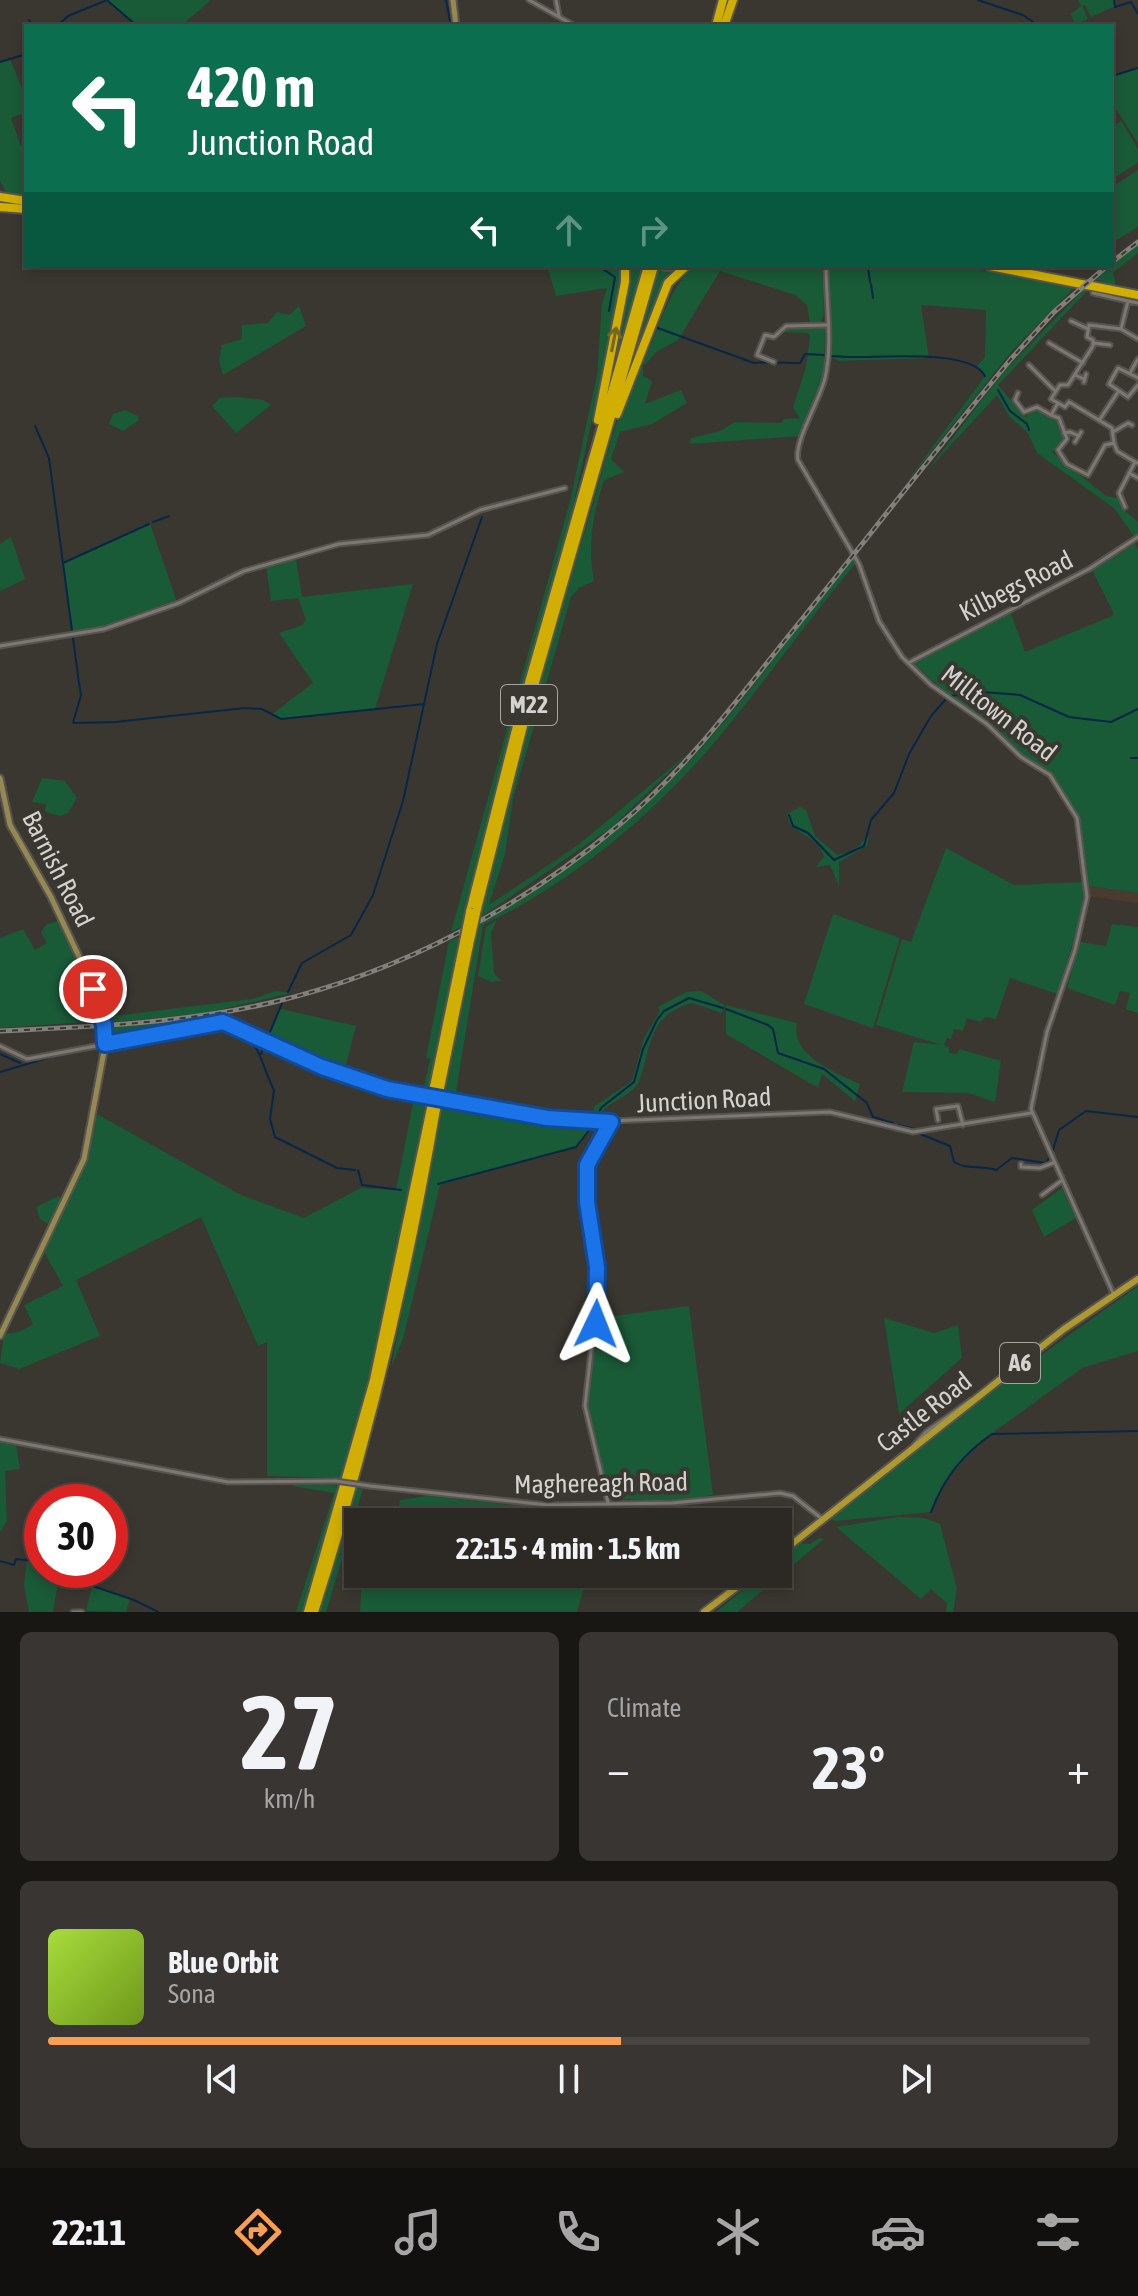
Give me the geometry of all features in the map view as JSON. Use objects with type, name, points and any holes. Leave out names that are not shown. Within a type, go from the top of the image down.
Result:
[{"type":"highway","points":[[715,24],[725,5],[733,0]]},
{"type":"highway","points":[[0,197],[24,201]]},
{"type":"highway","points":[[0,207],[24,209]]},
{"type":"highway","points":[[571,533],[600,412],[625,268]]},
{"type":"highway","name":"M22","points":[[314,1612],[356,1474],[390,1340],[437,1087],[502,780],[647,268]]},
{"type":"highway","name":"M22","points":[[474,910],[526,714],[653,268]]},
{"type":"highway","points":[[587,502],[668,283],[683,268]]},
{"type":"highway","points":[[1000,268],[1138,294]]},
{"type":"highway","name":"M22","points":[[308,1612],[381,1351],[434,1108]]},
{"type":"main road","name":"Castle Road","points":[[792,1545],[959,1408],[1113,1293],[1138,1279]]},
{"type":"main road","points":[[704,1612],[736,1588]]},
{"type":"street","points":[[453,0],[456,24]]},
{"type":"street","points":[[529,0],[572,24]]},
{"type":"street","points":[[556,0],[559,16]]},
{"type":"street","name":"Milltown Road","points":[[826,268],[827,357],[821,392],[799,445],[797,458],[859,564],[879,621],[908,663],[948,698],[997,732],[1021,757],[1050,775],[1072,805],[1079,825],[1087,897],[1075,950],[1047,1032],[1031,1113]]},
{"type":"street","points":[[1095,296],[1138,303]]},
{"type":"street","points":[[1121,329],[1128,301]]},
{"type":"street","points":[[1079,320],[1073,323],[1088,329]]},
{"type":"street","points":[[1110,345],[1094,343],[1087,337],[1091,324],[1121,329],[1138,339]]},
{"type":"street","points":[[774,362],[757,355],[765,335],[774,337],[786,326],[827,325]]},
{"type":"street","points":[[1049,351],[1057,341]]},
{"type":"street","points":[[1094,343],[1068,386],[1060,385],[1051,399],[1065,407],[1072,402],[1100,419],[1113,432],[1117,451],[1137,463],[1117,494],[1125,507]]},
{"type":"street","points":[[1052,345],[1083,363]]},
{"type":"street","points":[[1130,373],[1138,359]]},
{"type":"street","points":[[1037,363],[1031,366],[1041,374],[1043,383],[1055,391]]},
{"type":"street","points":[[1137,389],[1128,397],[1109,386],[1118,368],[1138,378]]},
{"type":"street","points":[[1075,375],[1085,378]]},
{"type":"street","points":[[1100,419],[1118,392]]},
{"type":"street","points":[[1018,393],[1015,400],[1024,412],[1037,407],[1059,418],[1067,440],[1058,450],[1062,458],[1088,478],[1105,445],[1114,443]]},
{"type":"street","points":[[1051,415],[1058,403]]},
{"type":"street","points":[[1113,432],[1130,422]]},
{"type":"street","points":[[1064,433],[1080,434],[1075,442]]},
{"type":"street","points":[[1129,473],[1138,478]]},
{"type":"street","points":[[0,646],[72,635],[179,603],[238,573],[347,543],[428,535],[480,510],[565,488]]},
{"type":"street","name":"Kilbegs Road","points":[[908,663],[1089,569],[1138,537]]},
{"type":"street","name":"Barnish Road","points":[[0,778],[10,825],[49,894],[90,980],[104,1025],[105,1047],[84,1159],[0,1336]]},
{"type":"street","name":"Junction Road","points":[[0,1046],[27,1059],[105,1047],[210,1022],[231,1024],[266,1042],[387,1089],[547,1118],[611,1122],[830,1112],[913,1132],[1031,1113]]},
{"type":"street","points":[[938,1120],[934,1109],[960,1106],[963,1125]]},
{"type":"street","points":[[1031,1113],[1113,1293]]},
{"type":"street","points":[[608,1503],[585,1406],[597,1297],[596,1254],[586,1187],[587,1161],[611,1122]]},
{"type":"street","points":[[1021,1164],[1037,1168],[1053,1163]]},
{"type":"street","points":[[1042,1195],[1061,1181]]},
{"type":"street","points":[[1068,1196],[1077,1193]]},
{"type":"street","name":"Maghereagh Road","points":[[0,1439],[228,1482],[336,1481],[508,1503],[672,1503],[786,1494],[824,1521]]},
{"type":"street","points":[[73,1612],[82,1612]]},
{"type":"shaded area","points":[[1088,886],[1138,893],[1138,903],[1088,896]]},
{"type":"green space","points":[[107,0],[211,0],[183,24],[137,24]]},
{"type":"green space","points":[[1078,0],[1114,0],[1115,6],[1091,17],[1085,5],[1082,6],[1088,19],[1075,24],[1071,14],[1081,6]]},
{"type":"green space","points":[[10,59],[24,93],[24,113],[11,118],[20,144],[24,147],[24,196],[7,194],[0,181],[0,62]]},
{"type":"green space","points":[[1138,68],[1138,143],[1114,106],[1114,75]]},
{"type":"green space","points":[[1121,121],[1138,149],[1138,163],[1114,178],[1114,126]]},
{"type":"green space","points":[[1138,170],[1138,227],[1114,242],[1114,186]]},
{"type":"green space","points":[[1138,244],[1138,253],[1113,273],[1116,287],[1096,279],[1109,268],[1114,268],[1114,264]]},
{"type":"green space","points":[[548,268],[621,268],[623,276],[568,530],[505,752],[462,927],[451,932],[570,501],[597,375],[602,303],[607,288],[556,296]]},
{"type":"green space","points":[[629,268],[642,268],[607,391]]},
{"type":"green space","points":[[692,268],[822,268],[824,315],[820,323],[810,323],[807,305],[795,295],[720,271],[678,340],[656,352],[645,365],[643,363],[670,299]]},
{"type":"green space","points":[[828,268],[969,268],[1076,286],[1012,351],[903,487],[985,376],[977,366],[985,357],[986,310],[921,305],[929,358],[839,361],[830,356]]},
{"type":"green space","points":[[658,269],[671,272],[664,280],[622,392]]},
{"type":"green space","points":[[1083,290],[1088,290],[998,385],[1025,417],[1035,410],[1057,419],[1065,439],[1052,452],[1106,496],[1120,498],[1122,508],[1138,522],[1138,533],[1134,536],[1114,508],[1037,453],[1028,433],[1009,416],[997,395],[926,472],[1006,369]]},
{"type":"green space","points":[[299,306],[306,326],[223,375],[219,360],[222,345],[242,339],[242,325],[268,323],[277,312],[289,315]]},
{"type":"green space","points":[[825,327],[824,378],[800,436],[690,444],[691,438],[720,431],[735,422],[781,423],[784,419],[800,418],[793,408],[806,367],[810,337],[808,333],[785,332],[784,328]]},
{"type":"green space","points":[[643,366],[643,376],[652,381],[645,404],[681,390],[687,403],[652,424],[620,432],[611,459],[624,472],[604,480],[594,518],[591,542],[594,581],[579,588],[571,597],[513,799],[505,854],[489,905],[578,845],[690,752],[612,827],[481,917],[517,769],[558,623],[618,421]]},
{"type":"green space","points":[[220,398],[263,400],[271,405],[236,433],[212,406]]},
{"type":"green space","points":[[125,410],[138,416],[139,420],[123,431],[109,424],[113,414]]},
{"type":"green space","points":[[150,523],[177,602],[99,628],[72,631],[62,563]]},
{"type":"green space","points":[[11,537],[25,579],[0,591],[0,544]]},
{"type":"green space","points":[[1135,544],[1138,550],[1138,893],[1088,886],[1080,820],[1059,783],[1022,756],[992,722],[960,705],[913,663],[1010,611],[1025,652],[1112,616],[1114,614],[1092,570]]},
{"type":"green space","points":[[296,558],[302,597],[413,584],[375,709],[281,719],[271,715],[313,683],[279,633],[302,625],[306,620],[298,598],[271,601],[266,568]]},
{"type":"green space","points":[[853,558],[856,563],[728,726],[676,785],[585,864],[518,907],[483,925],[455,1099],[444,1097],[480,923],[580,858],[627,821],[671,780],[742,700]]},
{"type":"green space","points":[[42,778],[65,781],[77,798],[68,813],[60,816],[45,812],[46,804],[32,802]]},
{"type":"green space","points":[[800,807],[806,810],[815,836],[837,855],[853,851],[869,836],[867,846],[839,862],[839,886],[830,865],[816,867],[824,857],[822,851],[814,841],[790,824],[787,814]]},
{"type":"green space","points":[[946,848],[1014,885],[1084,882],[1081,917],[1057,994],[1010,978],[996,1019],[986,1017],[980,1022],[967,1018],[963,1031],[954,1029],[951,1039],[947,1038],[944,1045],[949,1047],[949,1053],[957,1054],[959,1049],[1001,1061],[995,1102],[968,1093],[902,1092],[914,1042],[942,1045],[876,1025],[902,939],[911,942]]},
{"type":"green space","points":[[833,914],[900,938],[873,1028],[804,1004]]},
{"type":"green space","points":[[497,920],[491,933],[494,973],[501,981],[491,982],[478,976],[486,927]]},
{"type":"green space","points":[[59,921],[82,967],[100,1021],[0,1028],[0,938],[23,929],[35,950],[47,943],[41,932],[47,924]]},
{"type":"green space","points":[[1112,924],[1138,927],[1138,1013],[1126,1009],[1130,993],[1120,991],[1115,1005],[1067,988],[1080,942],[1106,946]]},
{"type":"green space","points":[[458,937],[427,1093],[423,1092],[430,1059],[426,1058],[449,941]]},
{"type":"green space","points":[[276,991],[291,993],[202,1014],[112,1022],[106,1017],[252,999]]},
{"type":"green space","points":[[701,991],[724,1005],[722,1013],[692,1003],[667,1015],[654,1033],[636,1087],[606,1107],[598,1119],[590,1119],[595,1106],[632,1081],[644,1038],[660,1011],[658,1007],[686,992]]},
{"type":"green space","points":[[726,1005],[797,1023],[800,1044],[807,1053],[827,1068],[860,1084],[855,1101],[822,1074],[818,1087],[813,1085],[726,1034]]},
{"type":"green space","points":[[281,1009],[356,1026],[344,1073],[266,1040]]},
{"type":"green space","points":[[220,1015],[219,1020],[107,1040],[106,1027]]},
{"type":"green space","points":[[414,1098],[427,1101],[389,1290],[344,1478],[267,1476],[267,1342],[258,1346],[201,1217],[76,1280],[100,1336],[19,1369],[0,1363],[4,1334],[19,1332],[33,1324],[24,1305],[63,1286],[43,1250],[87,1158],[97,1114],[241,1195],[304,1218],[361,1188],[396,1190]]},
{"type":"green space","points":[[443,1103],[595,1125],[576,1147],[440,1185],[403,1339],[391,1368]]},
{"type":"green space","points":[[1062,1188],[1076,1218],[1044,1237],[1032,1210]]},
{"type":"green space","points":[[59,1196],[62,1202],[50,1225],[40,1219],[36,1207]]},
{"type":"green space","points":[[1138,1286],[1138,1351],[1082,1368],[976,1445],[941,1487],[931,1512],[831,1519],[995,1388]]},
{"type":"green space","points":[[689,1306],[713,1495],[674,1501],[610,1499],[587,1405],[599,1318]]},
{"type":"green space","points":[[884,1318],[934,1333],[958,1325],[962,1358],[899,1414]]},
{"type":"green space","points":[[0,1441],[16,1444],[20,1469],[5,1471],[7,1521],[0,1532]]},
{"type":"green space","points":[[304,1482],[341,1486],[303,1612],[296,1612],[334,1493],[292,1486]]},
{"type":"green space","points":[[357,1488],[363,1489],[357,1508],[351,1508]]},
{"type":"green space","points":[[427,1496],[510,1505],[608,1505],[607,1508],[399,1508],[400,1500]]},
{"type":"green space","points":[[899,1517],[924,1518],[940,1524],[957,1589],[953,1612],[946,1612],[947,1603],[931,1589],[921,1599],[836,1527]]},
{"type":"green space","points":[[344,1530],[344,1552],[326,1612],[319,1612]]},
{"type":"green space","points":[[819,1538],[824,1539],[792,1566],[792,1549],[799,1543],[810,1544]]},
{"type":"green space","points":[[25,1588],[57,1588],[53,1612],[29,1612]]},
{"type":"green space","points":[[92,1588],[130,1599],[126,1612],[86,1611]]},
{"type":"green space","points":[[361,1588],[584,1588],[577,1612],[360,1612]]},
{"type":"green space","points":[[745,1588],[766,1588],[737,1612],[716,1612]]},
{"type":"waterway","points":[[59,24],[68,16],[107,0]]},
{"type":"waterway","points":[[446,0],[451,24]]},
{"type":"waterway","points":[[978,0],[1023,15],[1036,24]]},
{"type":"waterway","points":[[1114,0],[1115,7],[1131,2],[1138,14]]},
{"type":"waterway","points":[[108,1],[135,24]]},
{"type":"waterway","points":[[29,20],[32,24]]},
{"type":"waterway","points":[[0,62],[24,55]]},
{"type":"waterway","points":[[1114,75],[1138,68]]},
{"type":"waterway","points":[[601,268],[615,277],[609,311]]},
{"type":"waterway","points":[[868,268],[870,282]]},
{"type":"waterway","points":[[871,284],[873,298]]},
{"type":"waterway","points":[[655,327],[754,363],[800,363],[805,354],[922,356],[961,361],[976,367],[985,376]]},
{"type":"waterway","points":[[998,390],[1010,411],[1027,424],[1029,430]]},
{"type":"waterway","points":[[35,426],[49,458],[81,695],[73,723],[115,722],[245,708],[262,709],[281,719],[424,704]]},
{"type":"waterway","points":[[153,522],[169,516]]},
{"type":"waterway","points":[[288,992],[302,963],[351,935],[373,895],[403,801],[437,644],[482,517]]},
{"type":"waterway","points":[[63,563],[149,524]]},
{"type":"waterway","points":[[950,696],[983,692],[1020,695],[1069,717],[1111,722],[1138,709]]},
{"type":"waterway","points":[[789,815],[793,826],[808,833],[834,860],[864,846],[871,820],[894,793],[909,754],[931,716],[946,699]]},
{"type":"waterway","points":[[1131,758],[1138,758]]},
{"type":"waterway","points":[[595,1118],[602,1107],[634,1082],[643,1049],[664,1011],[689,998],[723,1008]]},
{"type":"waterway","points":[[261,1054],[282,1003]]},
{"type":"waterway","points":[[726,1009],[768,1025],[773,1029],[778,1053],[824,1069],[867,1103],[873,1117],[893,1123]]},
{"type":"waterway","points":[[207,1026],[237,1029],[254,1044],[274,1090],[270,1119],[275,1137],[337,1168],[355,1170]]},
{"type":"waterway","points":[[0,1072],[61,1054],[201,1028]]},
{"type":"waterway","points":[[0,1054],[20,1063]]},
{"type":"waterway","points":[[1052,1153],[1059,1130],[1086,1111],[1138,1117]]},
{"type":"waterway","points":[[438,1184],[576,1147],[594,1124]]},
{"type":"waterway","points":[[898,1125],[915,1129]]},
{"type":"waterway","points":[[920,1134],[950,1146],[954,1162],[964,1166],[996,1170],[1012,1158],[1046,1163],[1048,1159]]},
{"type":"waterway","points":[[358,1170],[362,1185],[401,1190]]},
{"type":"waterway","points":[[931,1512],[955,1468],[992,1434],[1138,1431]]},
{"type":"waterway","points":[[0,1561],[14,1565],[16,1559],[24,1560]]},
{"type":"waterway","points":[[98,1588],[158,1612]]},
{"type":"railway","points":[[1114,260],[1138,242]]},
{"type":"railway","points":[[0,1031],[172,1019],[274,1002],[321,989],[413,955],[500,910],[541,883],[619,825],[685,762],[1011,359],[1054,312],[1105,268]]},
{"type":"route","points":[[93,989],[104,1025],[105,1044],[223,1022],[322,1067],[387,1089],[506,1112],[571,1121],[611,1122],[587,1165],[587,1202],[597,1267],[596,1324]]}]
